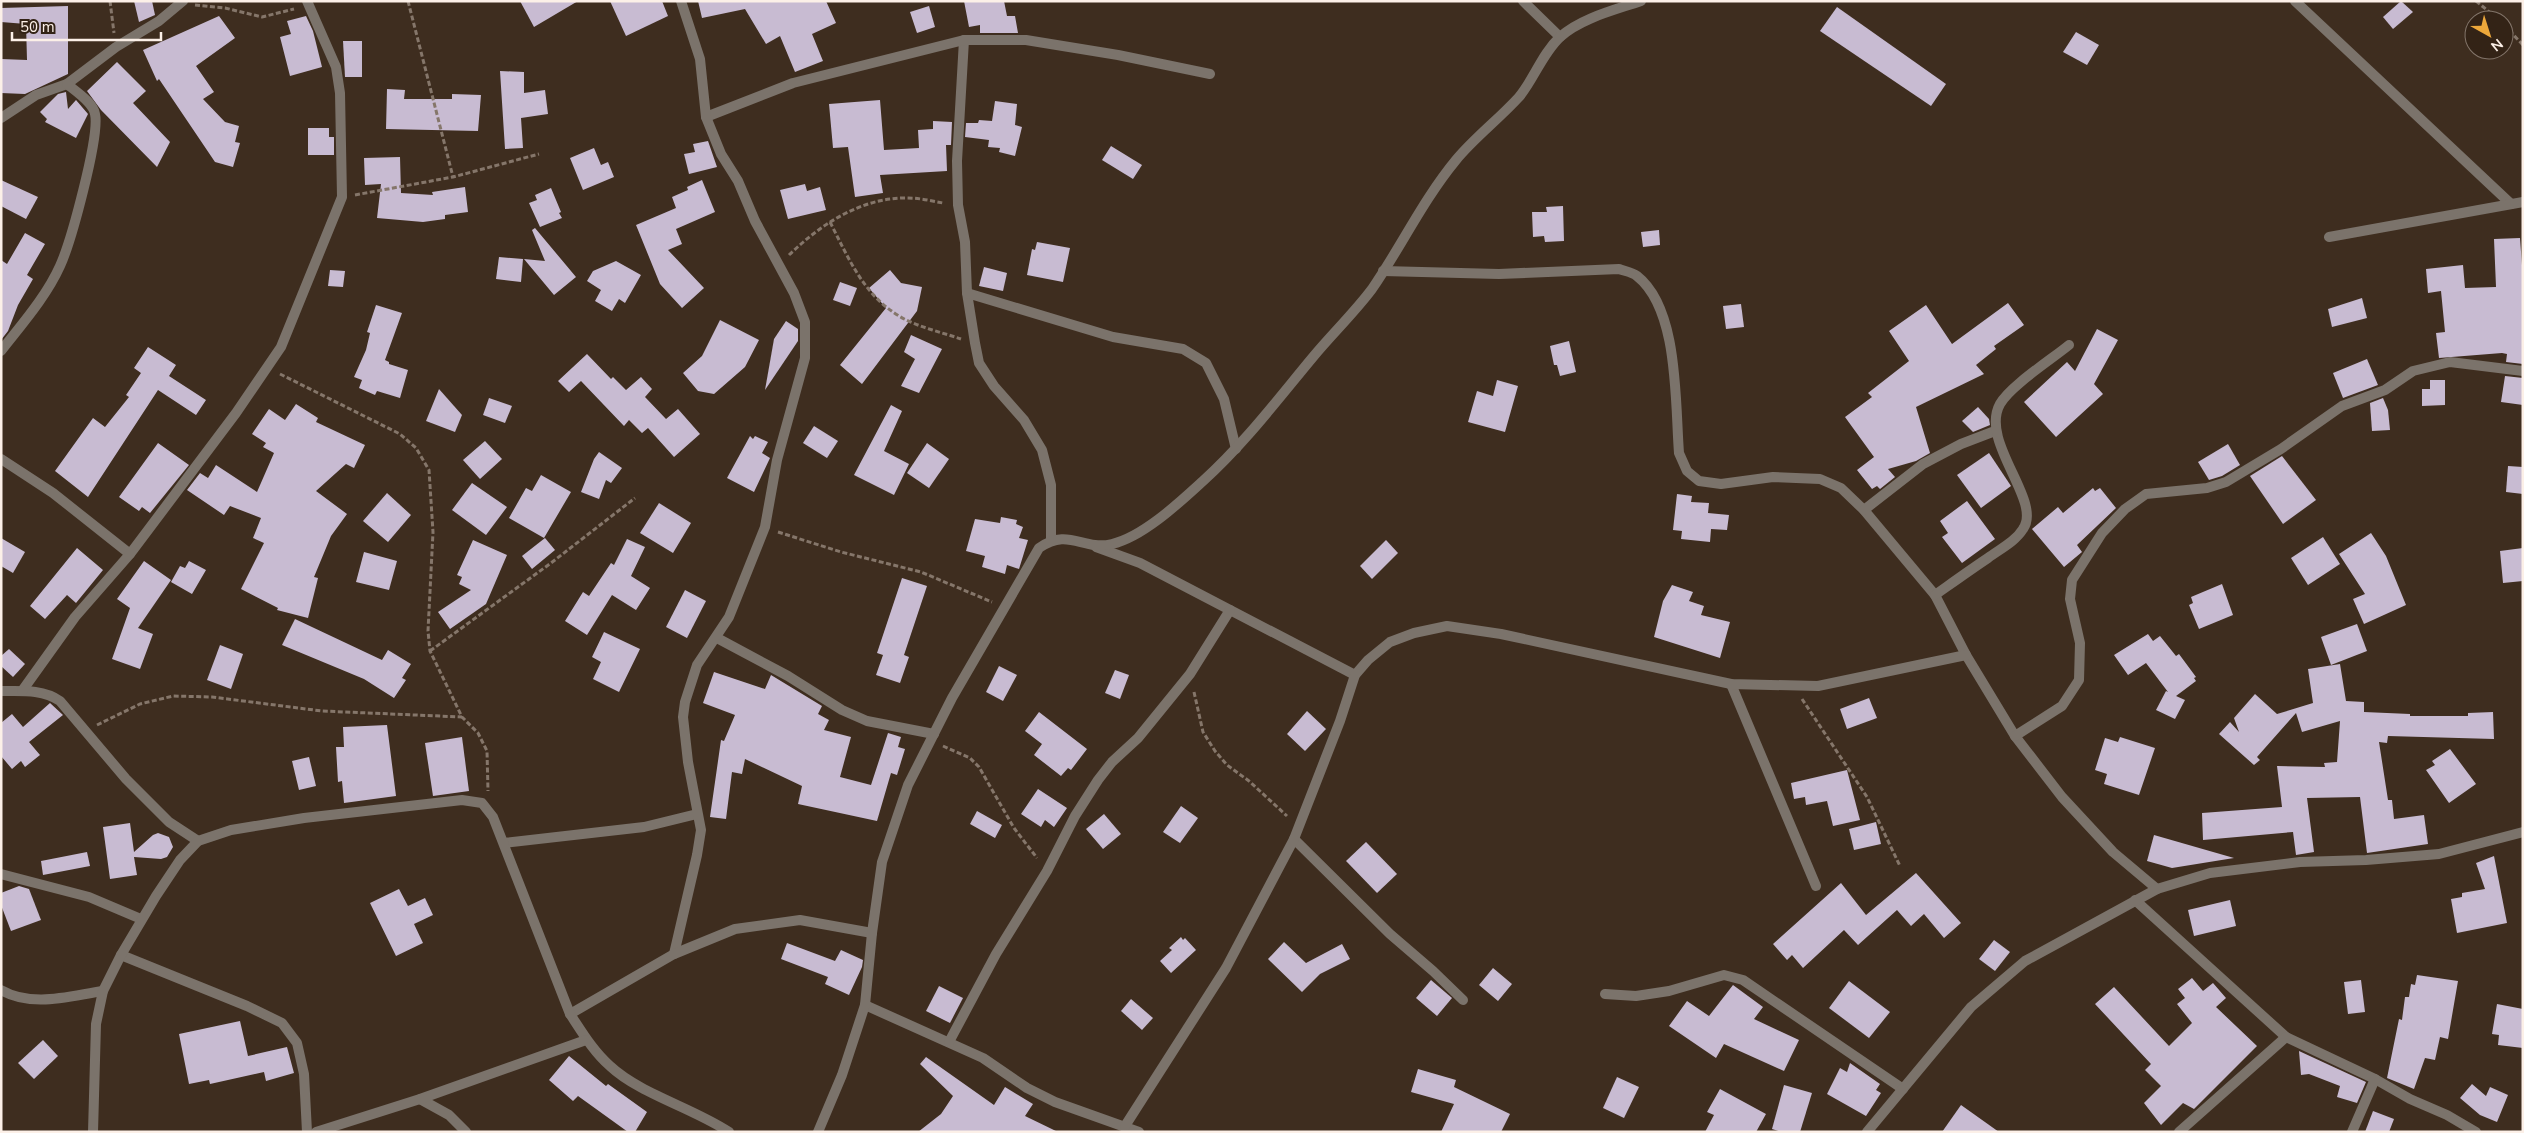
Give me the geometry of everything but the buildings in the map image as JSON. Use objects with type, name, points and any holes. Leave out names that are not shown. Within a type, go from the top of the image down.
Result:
[{"type":"street","points":[[674,954],[701,830],[688,762],[683,717],[685,702],[697,665],[717,638],[729,617],[765,527],[777,460],[805,358],[804,322],[794,293],[722,154],[706,117],[700,58],[681,1]]},
{"type":"street","points":[[1523,1],[1560,37]]},
{"type":"street","points":[[1092,545],[1113,544],[1135,534],[1164,514],[1236,449],[1371,290],[1456,160],[1495,123],[1521,94],[1542,60],[1560,37],[1580,24],[1602,14],[1641,1]]},
{"type":"street","points":[[2295,1],[2511,204]]},
{"type":"street","points":[[1,118],[36,95],[67,84],[116,46],[159,21],[181,3]]},
{"type":"street","points":[[22,691],[75,617],[130,554],[281,347],[342,197],[340,93],[336,67],[308,5]]},
{"type":"street","points":[[706,117],[792,83],[964,40],[1026,40],[1118,55],[1210,74]]},
{"type":"street","points":[[964,40],[957,161],[958,205],[965,242],[967,293],[975,344],[979,363],[994,386],[1024,420],[1042,450],[1051,485],[1051,540]]},
{"type":"street","points":[[1,351],[32,312],[60,266],[87,177],[96,114],[92,106],[67,84]]},
{"type":"street","points":[[2329,237],[2523,202]]},
{"type":"street","points":[[1383,271],[1499,274],[1619,269],[1636,275],[1659,304],[1667,325],[1678,453],[1687,471],[1699,481],[1721,484],[1773,476],[1820,478],[1841,488],[1864,510],[1935,595],[1966,655],[2015,736],[2062,797],[2113,852],[2157,889]]},
{"type":"street","points":[[967,293],[1113,336],[1182,348],[1206,363],[1224,398],[1236,449]]},
{"type":"street","points":[[1935,595],[2010,542],[2023,530],[2028,520],[2022,494],[1995,431],[1996,414],[2001,403],[2069,345]]},
{"type":"street","points":[[2015,736],[2062,706],[2079,680],[2080,643],[2070,599],[2072,580],[2102,533],[2125,510],[2146,494],[2207,488],[2226,482],[2281,449],[2342,406],[2385,390],[2413,371],[2450,362],[2523,371]]},
{"type":"street","points":[[1864,510],[1923,464],[1960,444],[1995,431]]},
{"type":"street","points":[[1,459],[53,493],[130,554]]},
{"type":"street","points":[[818,1132],[842,1074],[865,1005],[872,933],[882,862],[908,785],[1004,607],[1039,548],[1051,540],[1062,538],[1092,545],[1140,563],[1355,675]]},
{"type":"street","points":[[950,1042],[996,954],[1047,871],[1075,816],[1098,780],[1112,762],[1138,738],[1190,674],[1230,610]]},
{"type":"street","points":[[1124,1126],[1226,968],[1294,839],[1340,722],[1355,675],[1368,660],[1390,642],[1414,633],[1446,626],[1501,634],[1731,684],[1794,686],[1818,686],[1966,655]]},
{"type":"street","points":[[717,638],[788,676],[842,710],[867,721],[932,738]]},
{"type":"street","points":[[1731,684],[1816,886]]},
{"type":"street","points":[[1,691],[51,694],[60,701],[126,779],[168,822],[198,841]]},
{"type":"street","points":[[94,1132],[96,1024],[103,991],[141,919],[180,860],[198,841],[231,830],[304,818],[462,800],[482,803],[493,817],[570,1014],[586,1040],[610,1067],[630,1080],[712,1120],[729,1132]]},
{"type":"street","points":[[504,843],[644,827],[697,814]]},
{"type":"street","points":[[1867,1132],[1971,1007],[2025,961],[2157,889],[2210,873],[2300,862],[2366,860],[2439,854],[2523,832]]},
{"type":"street","points":[[1294,839],[1390,934],[1463,1000]]},
{"type":"street","points":[[1,874],[89,897],[141,919]]},
{"type":"street","points":[[2135,900],[2286,1037],[2375,1079],[2410,1099],[2448,1115],[2476,1132]]},
{"type":"street","points":[[570,1014],[674,954],[735,929],[800,920],[872,933]]},
{"type":"street","points":[[121,955],[247,1006],[282,1023],[298,1043],[304,1074],[307,1132]]},
{"type":"street","points":[[1605,994],[1636,996],[1652,994],[1724,975],[1743,980],[1903,1089]]},
{"type":"street","points":[[1,990],[15,997],[40,1000],[103,991]]},
{"type":"street","points":[[865,1005],[983,1058],[1027,1088],[1056,1102],[1139,1132]]},
{"type":"street","points":[[2179,1132],[2286,1037]]},
{"type":"street","points":[[316,1132],[420,1099],[586,1040]]},
{"type":"street","points":[[2352,1132],[2375,1079]]},
{"type":"street","points":[[420,1099],[449,1115],[466,1132]]},
{"type":"path","points":[[110,1],[116,46]]},
{"type":"path","points":[[408,1],[453,177]]},
{"type":"path","points":[[2476,1],[2487,10]]},
{"type":"path","points":[[181,3],[225,8],[262,17],[308,5]]},
{"type":"path","points":[[2514,35],[2523,44]]},
{"type":"path","points":[[342,197],[453,177],[539,154]]},
{"type":"path","points":[[779,266],[802,242],[830,222],[862,204],[908,198],[958,205]]},
{"type":"path","points":[[830,222],[851,263],[873,297],[901,318],[975,344]]},
{"type":"path","points":[[267,368],[400,434],[416,448],[429,470],[434,532],[428,631],[430,651],[462,718],[478,733],[487,751],[487,810]]},
{"type":"path","points":[[430,651],[551,563],[635,498]]},
{"type":"path","points":[[765,527],[841,552],[921,572],[1004,607]]},
{"type":"path","points":[[1190,674],[1203,732],[1215,752],[1227,766],[1274,802],[1298,827]]},
{"type":"path","points":[[1794,686],[1866,797],[1900,866]]},
{"type":"path","points":[[85,730],[140,704],[173,696],[212,697],[322,711],[462,718]]},
{"type":"path","points":[[932,738],[970,758],[979,767],[1014,828],[1047,871]]}]
